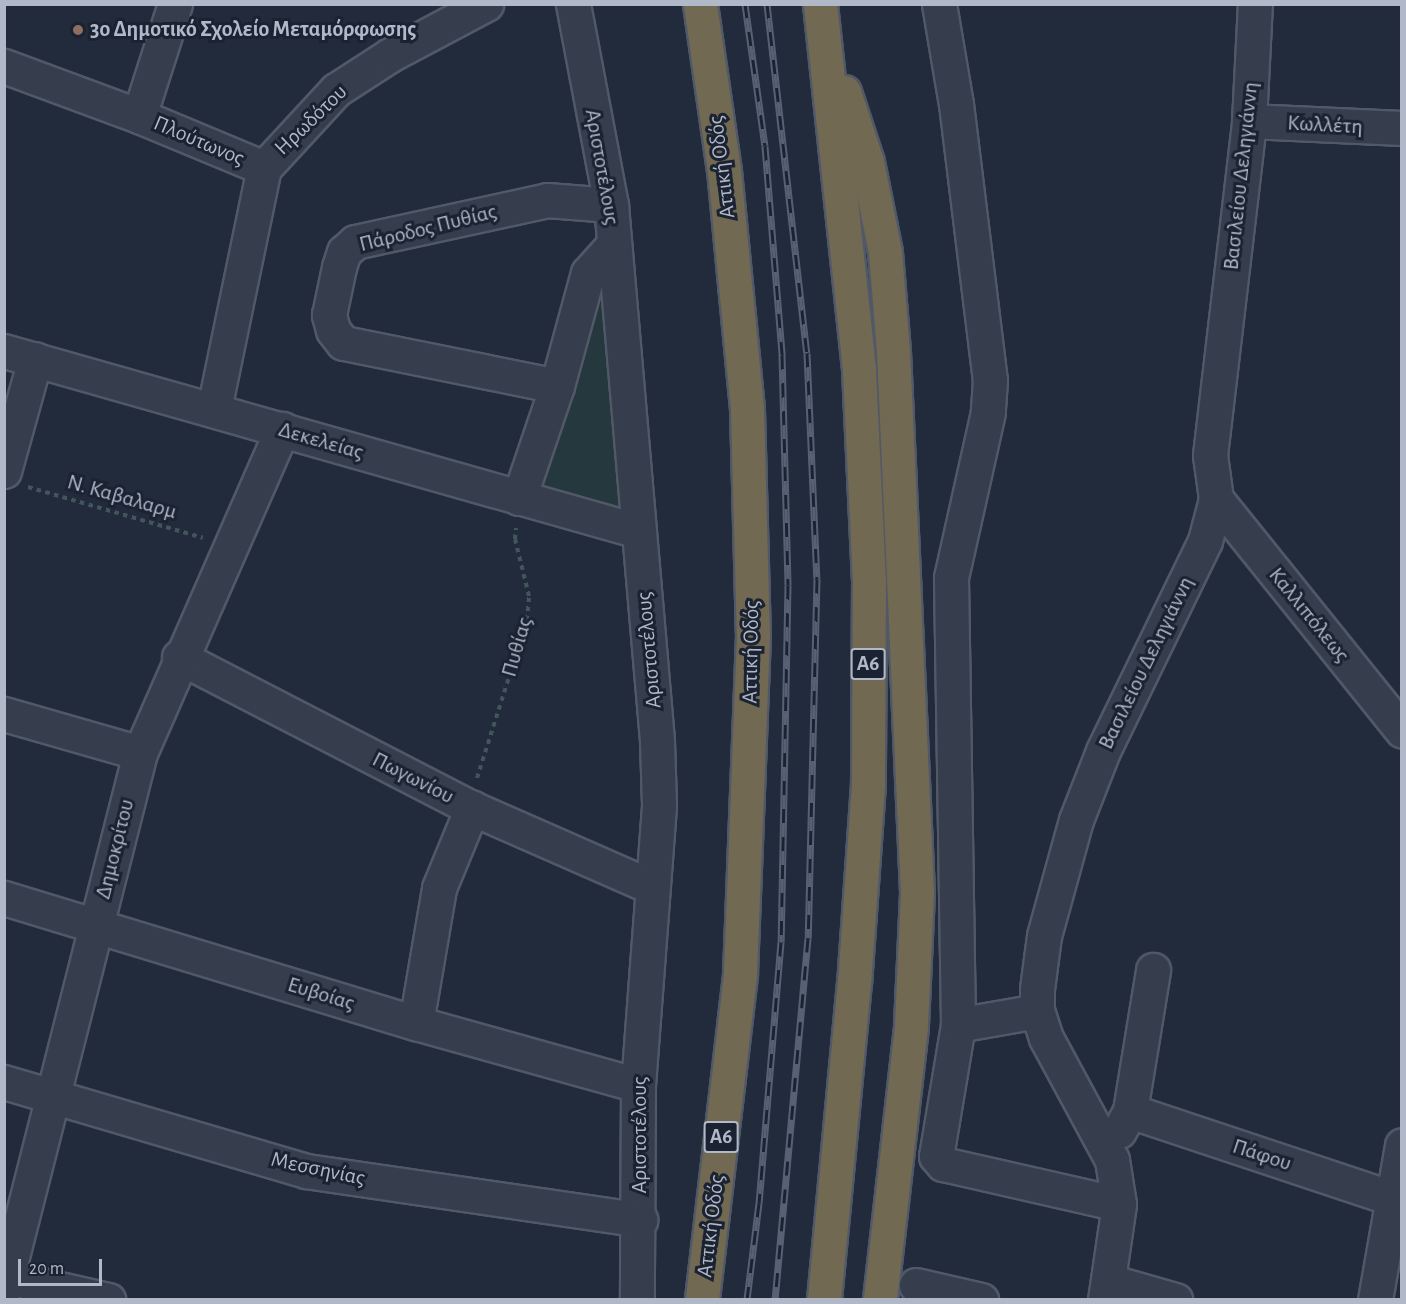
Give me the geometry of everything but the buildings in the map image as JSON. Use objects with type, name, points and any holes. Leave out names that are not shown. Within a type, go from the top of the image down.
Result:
[{"type":"highway","name":"Αττική Οδός","points":[[700,4],[724,170],[747,410],[753,635],[740,975],[702,1299]]},
{"type":"highway","points":[[822,17],[867,162],[885,252],[915,849],[916,967],[880,1299]]},
{"type":"highway","name":"Α6","points":[[822,17],[859,370],[869,579],[867,784],[854,982],[825,1299]]},
{"type":"highway","points":[[681,1299],[740,975]]},
{"type":"street","points":[[140,116],[175,4]]},
{"type":"street","name":"Ηρωδότου","points":[[264,168],[336,90],[390,55],[486,4]]},
{"type":"street","name":"Αριστοτέλους","points":[[573,4],[610,206],[657,741],[659,806],[638,1085],[640,1220],[638,1299]]},
{"type":"street","points":[[939,4],[956,104],[990,380],[988,412],[951,578],[958,1025],[936,1156],[943,1164],[1119,1204]]},
{"type":"street","name":"Βασιλείου Δεληγιάννη","points":[[1106,1290],[1119,1204],[1106,1145],[1057,1062],[1037,1011],[1044,936],[1076,820],[1103,752],[1205,541],[1216,499],[1210,455],[1249,121],[1255,4]]},
{"type":"street","name":"Πλούτωνος","points":[[4,66],[140,116],[264,168],[214,409]]},
{"type":"street","name":"Κωλλέτη","points":[[1249,121],[1401,128]]},
{"type":"street","name":"Πάροδος Πυθίας","points":[[557,386],[343,343],[333,330],[329,315],[339,267],[344,252],[355,242],[547,200],[610,206]]},
{"type":"street","points":[[519,498],[557,386],[588,273],[614,244]]},
{"type":"street","points":[[10,477],[20,355]]},
{"type":"street","name":"Δεκελείας","points":[[20,355],[638,531]]},
{"type":"street","name":"Δημοκρίτου","points":[[6,1283],[140,753],[179,657],[282,429]]},
{"type":"street","name":"Καλλιπόλεως","points":[[1216,499],[1401,730]]},
{"type":"street","name":"Πωγωνίου","points":[[179,657],[472,808],[652,887]]},
{"type":"street","points":[[4,714],[140,753]]},
{"type":"street","points":[[416,1023],[439,888],[472,808]]},
{"type":"street","name":"Ευβοίας","points":[[4,898],[416,1023],[638,1085]]},
{"type":"street","points":[[1106,1145],[1130,1111],[1153,969]]},
{"type":"street","points":[[958,1025],[1037,1011]]},
{"type":"street","name":"Μεσσηνίας","points":[[4,1082],[306,1171],[640,1220]]},
{"type":"street","name":"Πάφου","points":[[1130,1111],[1394,1199]]},
{"type":"street","points":[[1375,1299],[1394,1199],[1401,1145]]},
{"type":"street","points":[[6,1283],[108,1299]]},
{"type":"street","points":[[916,1285],[981,1299]]},
{"type":"street","points":[[1106,1290],[1175,1299]]},
{"type":"path","name":"Ν. Καβαλαρμ","points":[[10,477],[230,546]]},
{"type":"path","name":"Πυθίας","points":[[472,808],[476,783],[527,620],[529,596],[514,539],[519,498]]},
{"type":"green space","points":[[594,302],[604,304],[621,507],[618,510],[545,488],[542,484]]},
{"type":"railway","points":[[745,4],[765,146],[782,355],[788,585],[781,942],[759,1203],[747,1300]]},
{"type":"railway","points":[[767,4],[807,353],[817,579],[808,938],[775,1300]]},
{"type":"place","name":"3ο Δημοτικό Σχολείο Μεταμόρφωσης","points":[[78,30]]}]
